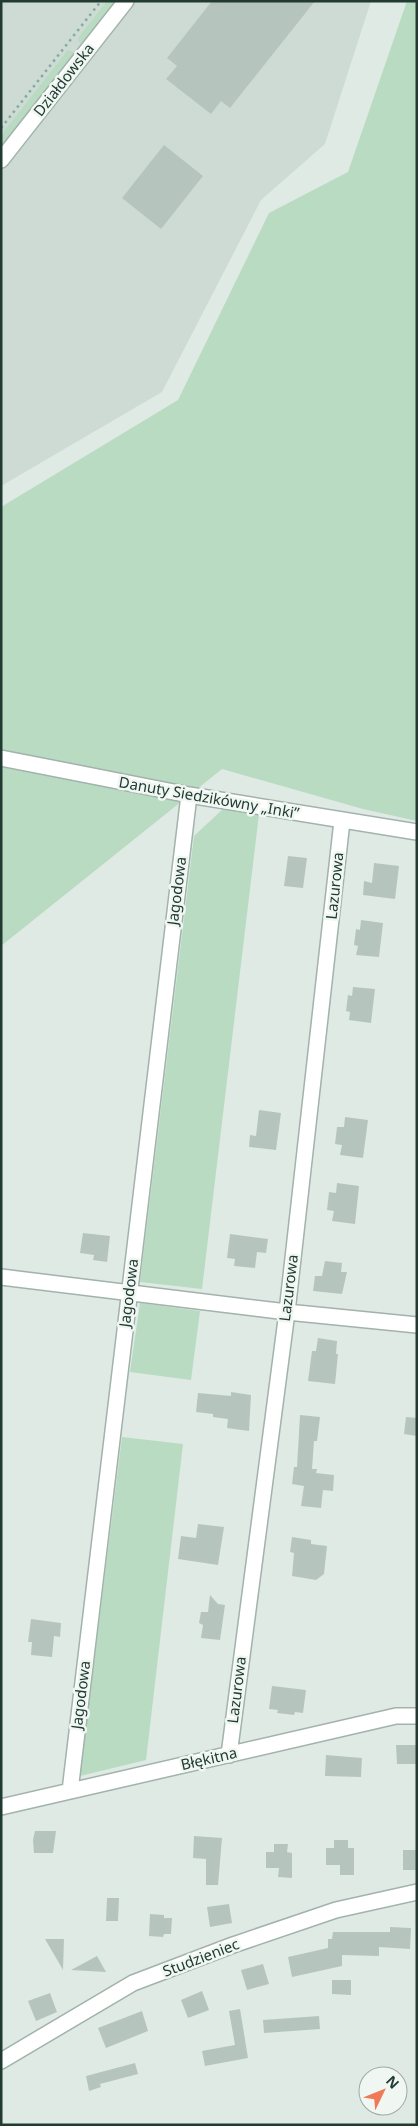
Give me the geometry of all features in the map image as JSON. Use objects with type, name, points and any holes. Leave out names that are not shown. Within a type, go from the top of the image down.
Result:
[{"type":"street","name":"Działdowska","points":[[1,160],[126,1]]},
{"type":"street","name":"Danuty Siedzikówny „Inki”","points":[[1,758],[189,795],[417,832]]},
{"type":"street","name":"Jagodowa","points":[[70,1791],[189,795]]},
{"type":"street","name":"Lazurowa","points":[[229,1754],[286,1312],[342,821]]},
{"type":"street","points":[[1,1277],[286,1312],[417,1325]]},
{"type":"street","name":"Błękitna","points":[[1,1807],[396,1716],[417,1716]]},
{"type":"street","name":"Studzieniec","points":[[1,2061],[133,1983],[233,1945],[336,1910],[417,1892]]},
{"type":"path","points":[[1,128],[101,1]]},
{"type":"shaded area","points":[[1,1],[371,1],[325,144],[261,200],[162,392],[1,486]]},
{"type":"green space","points":[[107,1],[116,1],[82,44],[78,41],[78,38]]},
{"type":"green space","points":[[407,1],[417,1],[417,821],[363,809],[222,769],[1,946],[1,507],[178,400],[269,213],[348,172]]},
{"type":"green space","points":[[68,50],[75,53],[1,148],[1,135]]},
{"type":"green space","points":[[224,808],[259,814],[202,1289],[140,1282],[194,836]]},
{"type":"green space","points":[[140,1303],[200,1311],[191,1380],[130,1372]]},
{"type":"green space","points":[[122,1437],[183,1444],[146,1760],[80,1776]]},
{"type":"building","points":[[212,1],[315,1],[230,108],[221,101],[211,114],[166,79],[177,66],[167,58]]},
{"type":"building","points":[[164,145],[203,176],[161,229],[122,198]]},
{"type":"building","points":[[288,856],[307,858],[303,888],[284,886]]},
{"type":"building","points":[[374,863],[399,866],[395,899],[363,895],[364,881],[372,883]]},
{"type":"building","points":[[361,920],[383,923],[379,957],[356,955],[358,946],[354,945],[356,929],[360,930]]},
{"type":"building","points":[[353,987],[375,989],[371,1023],[349,1020],[350,1012],[346,1011],[348,995],[352,996]]},
{"type":"building","points":[[259,1110],[281,1113],[276,1150],[249,1147],[250,1135],[256,1136]]},
{"type":"building","points":[[345,1117],[368,1120],[363,1158],[340,1155],[342,1145],[335,1144],[337,1127],[344,1127]]},
{"type":"building","points":[[337,1183],[359,1186],[355,1224],[332,1221],[334,1211],[327,1210],[329,1192],[336,1193]]},
{"type":"building","points":[[83,1233],[110,1236],[107,1262],[93,1260],[94,1255],[80,1253]]},
{"type":"building","points":[[230,1234],[268,1239],[266,1253],[257,1252],[255,1268],[234,1266],[235,1259],[227,1258]]},
{"type":"building","points":[[325,1261],[342,1263],[341,1272],[347,1272],[342,1294],[313,1291],[315,1276],[322,1276]]},
{"type":"building","points":[[318,1338],[337,1341],[336,1354],[338,1354],[335,1384],[308,1381],[312,1351],[316,1351]]},
{"type":"building","points":[[231,1392],[251,1395],[249,1431],[227,1428],[228,1419],[213,1417],[213,1414],[196,1412],[198,1393],[231,1396]]},
{"type":"building","points":[[300,1415],[320,1417],[317,1441],[314,1441],[312,1469],[317,1469],[316,1473],[334,1475],[333,1491],[323,1490],[321,1508],[301,1506],[304,1486],[292,1484],[294,1467],[297,1467]]},
{"type":"building","points":[[406,1417],[417,1418],[417,1436],[404,1434]]},
{"type":"building","points":[[198,1524],[224,1527],[218,1565],[178,1559],[181,1536],[196,1538]]},
{"type":"building","points":[[292,1537],[311,1540],[311,1544],[327,1546],[324,1574],[316,1580],[292,1576],[294,1553],[290,1552]]},
{"type":"building","points":[[210,1595],[218,1604],[225,1605],[220,1640],[201,1638],[203,1625],[199,1623],[201,1612],[208,1612]]},
{"type":"building","points":[[31,1619],[61,1623],[60,1637],[54,1636],[52,1657],[31,1655],[32,1642],[28,1642]]},
{"type":"building","points":[[272,1686],[306,1690],[303,1713],[295,1712],[294,1715],[277,1713],[278,1710],[269,1709]]},
{"type":"building","points":[[396,1745],[417,1745],[417,1764],[397,1764]]},
{"type":"building","points":[[326,1755],[362,1758],[361,1777],[325,1776]]},
{"type":"building","points":[[35,1831],[56,1831],[53,1853],[34,1853],[33,1840]]},
{"type":"building","points":[[194,1836],[222,1838],[218,1885],[206,1885],[206,1859],[193,1858]]},
{"type":"building","points":[[334,1840],[348,1840],[348,1848],[354,1848],[354,1875],[340,1875],[340,1865],[326,1865],[326,1848],[334,1848]]},
{"type":"building","points":[[274,1844],[288,1844],[287,1852],[292,1853],[292,1878],[278,1877],[279,1868],[266,1868],[266,1852],[274,1852]]},
{"type":"building","points":[[403,1850],[417,1850],[417,1870],[403,1870]]},
{"type":"building","points":[[107,1898],[119,1898],[118,1921],[106,1921]]},
{"type":"building","points":[[229,1904],[232,1923],[210,1927],[207,1907]]},
{"type":"building","points":[[150,1914],[164,1915],[164,1918],[172,1918],[171,1934],[164,1934],[163,1937],[149,1936]]},
{"type":"building","points":[[390,1927],[411,1928],[410,1949],[379,1947],[379,1956],[342,1955],[342,1966],[292,1977],[288,1957],[328,1948],[328,1939],[332,1939],[333,1932],[390,1932]]},
{"type":"building","points":[[45,1939],[64,1939],[63,1970]]},
{"type":"building","points":[[97,1956],[106,1972],[71,1970]]},
{"type":"building","points":[[263,1964],[269,1984],[247,1990],[241,1970]]},
{"type":"building","points":[[332,1980],[351,1980],[351,1995],[332,1994]]},
{"type":"building","points":[[202,1991],[209,2010],[188,2018],[181,2000]]},
{"type":"building","points":[[50,1993],[57,2012],[36,2021],[28,2001]]},
{"type":"building","points":[[240,2009],[248,2058],[205,2066],[202,2051],[235,2045],[229,2011]]},
{"type":"building","points":[[142,2011],[148,2031],[106,2048],[98,2028]]},
{"type":"building","points":[[319,2016],[320,2029],[264,2033],[263,2020]]},
{"type":"building","points":[[135,2063],[138,2074],[100,2084],[101,2087],[89,2091],[86,2076]]}]
